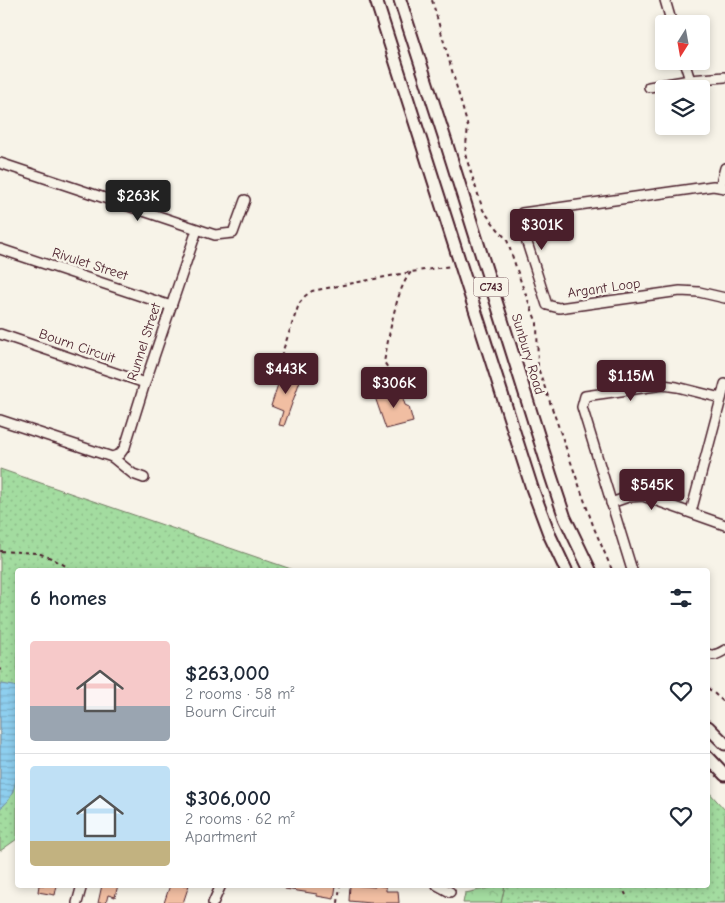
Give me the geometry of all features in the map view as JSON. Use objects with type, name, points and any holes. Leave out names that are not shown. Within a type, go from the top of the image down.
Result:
[{"type":"main road","name":"C743","points":[[376,0],[532,488],[550,536],[565,568]]},
{"type":"main road","name":"Sunbury Road","points":[[400,0],[550,476],[566,518],[589,568]]},
{"type":"main road","points":[[710,729],[725,744]]},
{"type":"main road","points":[[710,759],[725,775]]},
{"type":"street","points":[[665,0],[669,15]]},
{"type":"street","points":[[687,70],[690,80],[725,76]]},
{"type":"street","points":[[649,87],[655,86]]},
{"type":"street","points":[[0,163],[215,235],[233,233],[245,200]]},
{"type":"street","points":[[723,187],[725,168]]},
{"type":"street","name":"Argant Loop","points":[[723,187],[713,186],[522,213],[520,221],[547,305],[558,308],[680,290],[700,292],[725,298]]},
{"type":"street","name":"Runnel Street","points":[[112,457],[120,454],[125,447],[197,230]]},
{"type":"street","name":"Rivulet Street","points":[[0,249],[171,306]]},
{"type":"street","name":"Bourn Circuit","points":[[0,334],[145,383]]},
{"type":"street","points":[[691,512],[725,384]]},
{"type":"street","points":[[631,568],[582,407],[585,396],[663,385],[722,398]]},
{"type":"street","points":[[0,420],[112,457],[133,474],[144,478]]},
{"type":"street","points":[[611,503],[643,496],[725,524]]},
{"type":"street","points":[[710,655],[718,654],[725,650]]},
{"type":"street","points":[[77,903],[81,888]]},
{"type":"street","points":[[213,903],[220,888]]},
{"type":"street","points":[[443,888],[450,892]]},
{"type":"path","points":[[432,0],[468,126],[465,154],[483,210],[507,240],[537,323],[538,368],[594,528],[611,568]]},
{"type":"path","points":[[281,356],[299,304],[312,291],[411,272],[461,265]]},
{"type":"path","points":[[406,381],[390,372],[384,362],[398,300],[405,279],[411,272]]},
{"type":"path","points":[[0,552],[38,553],[66,566]]},
{"type":"path","points":[[710,690],[725,703]]},
{"type":"path","points":[[338,903],[340,888]]},
{"type":"path","points":[[622,888],[626,895]]},
{"type":"green space","points":[[0,469],[288,568],[15,568],[15,840],[0,851]]},
{"type":"green space","points":[[710,793],[725,810],[725,903],[501,903],[504,888],[710,888]]},
{"type":"green space","points":[[490,888],[504,888],[501,903],[463,903],[465,893]]},
{"type":"water","points":[[0,685],[15,687],[15,782],[9,800],[0,808]]},
{"type":"building","points":[[282,372],[301,378],[284,426],[279,425],[283,411],[271,406]]},
{"type":"building","points":[[400,388],[405,405],[409,407],[413,422],[386,429],[375,397]]},
{"type":"building","points":[[39,888],[56,888],[55,895],[38,892]]},
{"type":"building","points":[[101,888],[117,888],[115,897],[108,895],[106,903],[98,903]]},
{"type":"building","points":[[169,888],[188,888],[183,903],[164,903]]},
{"type":"building","points":[[285,888],[336,888],[334,899]]},
{"type":"building","points":[[350,888],[386,888],[386,891],[398,891],[399,903],[370,903],[349,901]]}]
